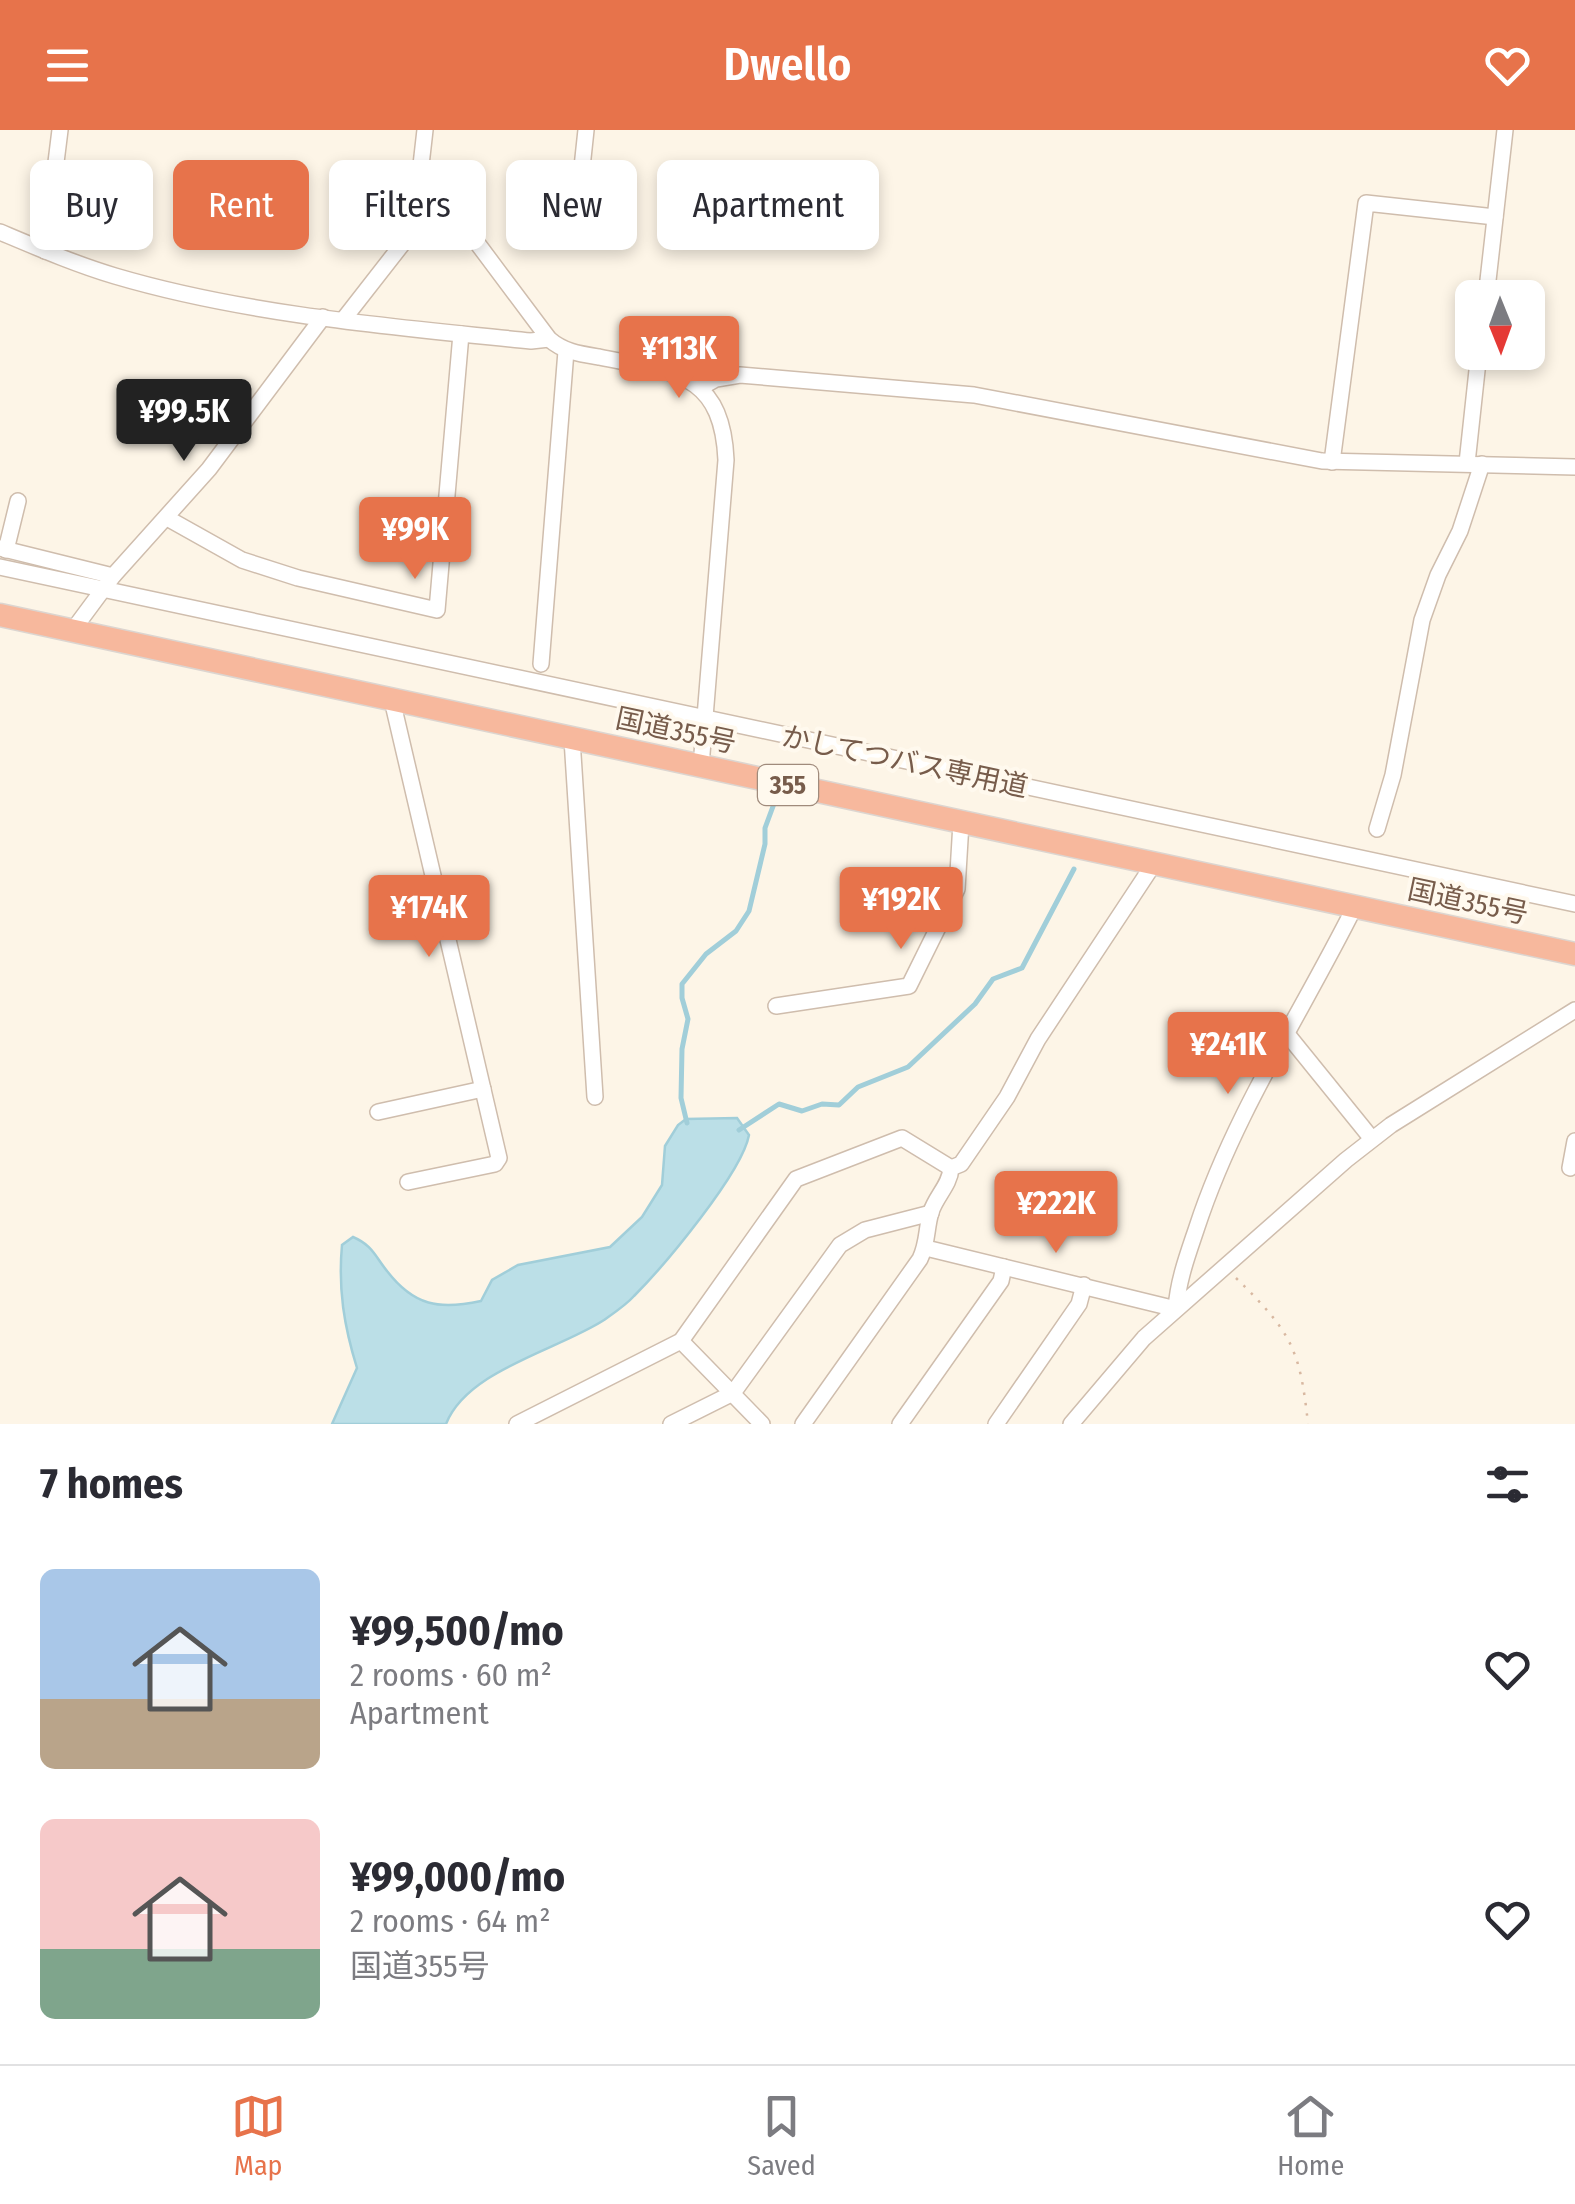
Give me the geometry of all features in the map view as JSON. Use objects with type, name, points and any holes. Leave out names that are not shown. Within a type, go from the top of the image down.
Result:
[{"type":"highway","name":"国道355号","points":[[0,615],[1575,954]]},
{"type":"street","points":[[45,251],[60,130]]},
{"type":"street","points":[[422,160],[425,130]]},
{"type":"street","points":[[583,160],[586,130]]},
{"type":"street","points":[[1488,280],[1505,130]]},
{"type":"street","points":[[1332,462],[1366,204],[1495,217]]},
{"type":"street","points":[[0,232],[118,277],[162,288],[344,320],[549,340]]},
{"type":"street","points":[[344,320],[398,250]]},
{"type":"street","points":[[482,250],[549,340],[566,351],[674,372],[700,388],[722,420],[726,460],[702,766]]},
{"type":"street","points":[[73,630],[109,582],[209,470],[324,317]]},
{"type":"street","points":[[167,518],[242,560],[298,578],[437,610],[462,334]]},
{"type":"street","points":[[541,664],[566,351]]},
{"type":"street","points":[[1376,829],[1393,775],[1422,620],[1460,531],[1474,464],[1479,370]]},
{"type":"street","points":[[700,388],[716,379],[740,375],[974,394],[1252,450],[1332,462],[1575,467]]},
{"type":"street","points":[[18,501],[3,549],[109,582]]},
{"type":"street","name":"かしてつバス専用道","points":[[0,566],[109,582],[705,718],[1575,904]]},
{"type":"street","points":[[392,700],[499,1154],[498,1162],[408,1182]]},
{"type":"street","points":[[572,739],[594,1096]]},
{"type":"street","points":[[776,1006],[909,986],[957,889],[961,823]]},
{"type":"street","points":[[951,1168],[961,1164],[1007,1097],[1049,1022],[1152,865]]},
{"type":"street","points":[[1176,1308],[1177,1286],[1212,1182],[1354,908]]},
{"type":"street","points":[[1071,1424],[1114,1370],[1176,1308],[1372,1139],[1575,1010]]},
{"type":"street","points":[[1287,1034],[1372,1139]]},
{"type":"street","points":[[378,1112],[483,1090]]},
{"type":"street","points":[[517,1424],[681,1341],[802,1175],[902,1138],[951,1168]]},
{"type":"street","points":[[1570,1168],[1575,1141]]},
{"type":"street","points":[[803,1424],[926,1248],[931,1213],[951,1168]]},
{"type":"street","points":[[671,1424],[733,1393],[840,1245],[865,1230],[931,1213]]},
{"type":"street","points":[[926,1248],[1176,1308]]},
{"type":"street","points":[[900,1424],[1001,1281],[1004,1266]]},
{"type":"street","points":[[996,1424],[1079,1304],[1084,1285]]},
{"type":"street","points":[[681,1341],[762,1424]]},
{"type":"path","points":[[1225,1267],[1265,1306],[1290,1338],[1302,1378],[1308,1424]]},
{"type":"water","points":[[737,1118],[749,1135],[732,1172],[682,1242],[620,1309],[585,1331],[493,1375],[457,1405],[446,1424],[332,1424],[357,1368],[343,1307],[342,1245],[353,1237],[365,1244],[397,1283],[418,1298],[440,1305],[481,1301],[492,1280],[518,1265],[610,1247],[642,1217],[662,1185],[665,1146],[678,1125],[686,1119]]},
{"type":"waterway","points":[[687,1123],[681,1098],[682,1049],[688,1019],[682,984],[706,954],[736,931],[749,911],[765,844],[765,828],[775,801]]},
{"type":"waterway","points":[[739,1130],[779,1104],[802,1111],[822,1104],[839,1105],[858,1087],[908,1067],[975,1004],[993,979],[1022,968],[1074,869]]}]
